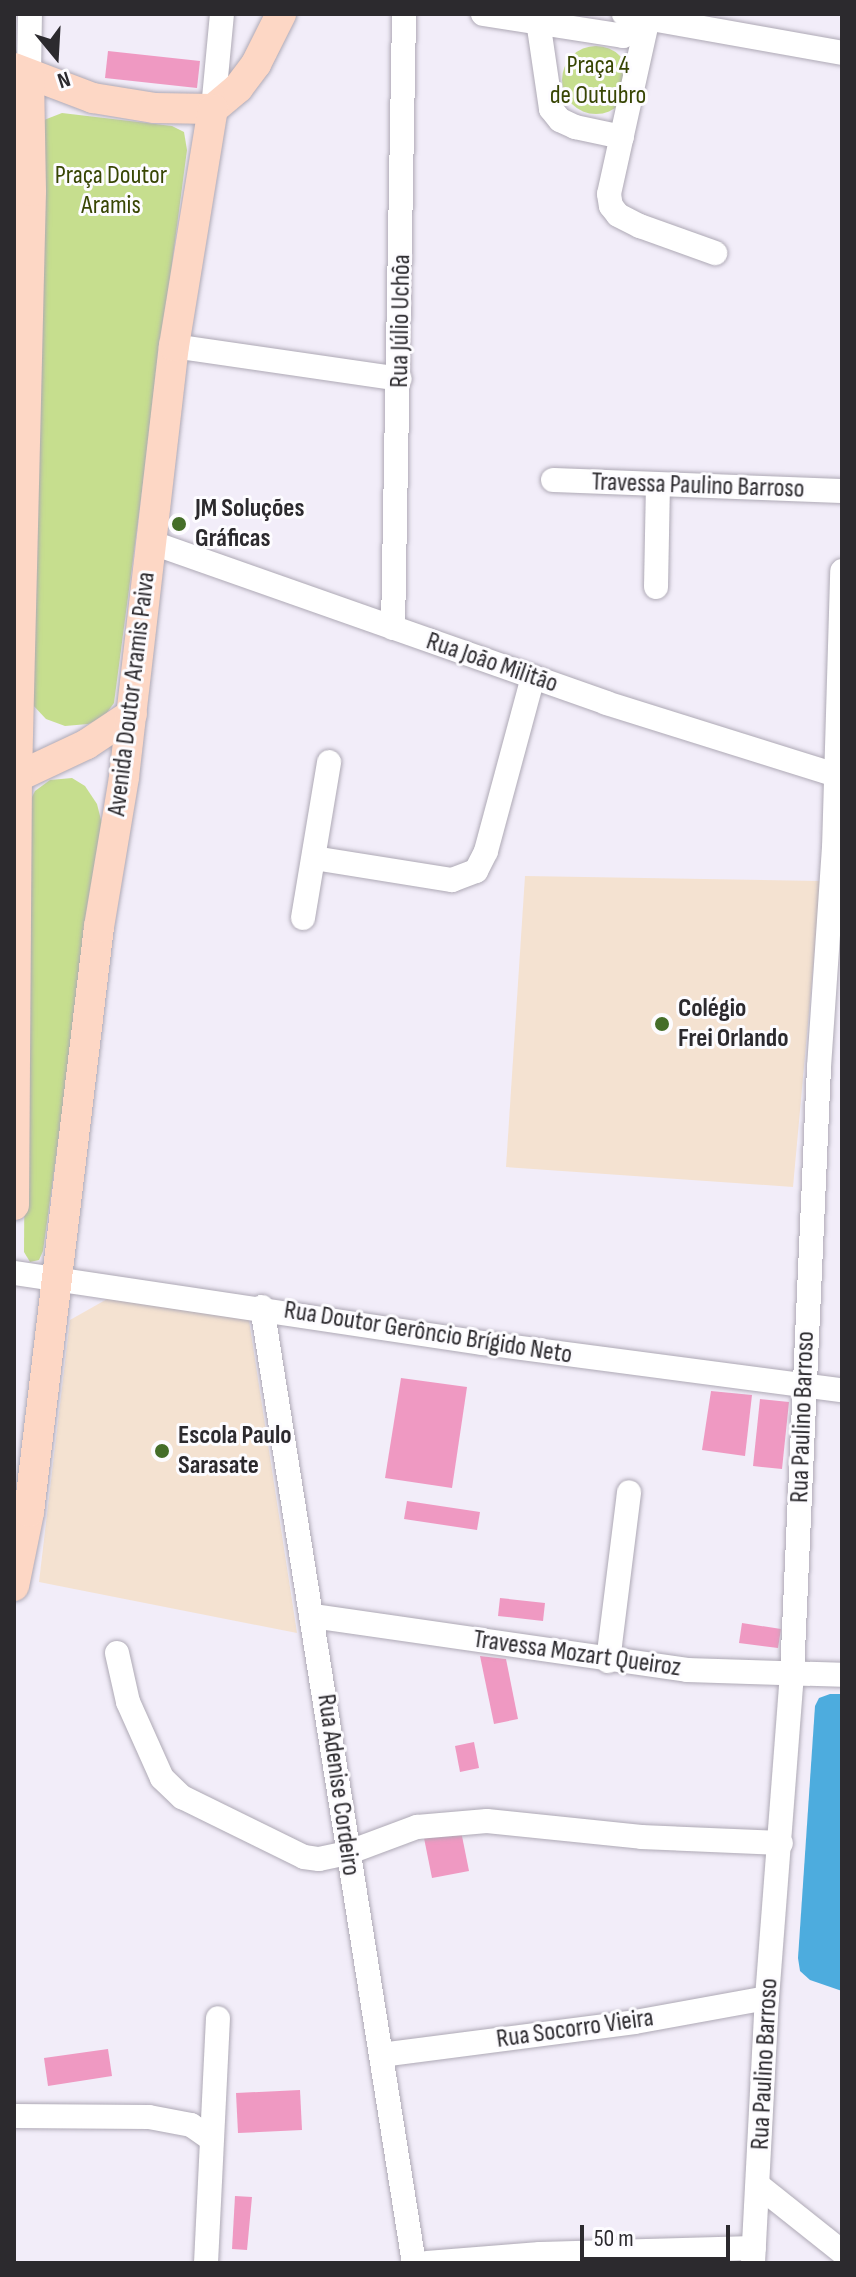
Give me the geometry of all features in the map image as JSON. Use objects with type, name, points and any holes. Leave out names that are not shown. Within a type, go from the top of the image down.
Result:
[{"type":"main road","points":[[14,1205],[17,777],[31,191],[21,71],[93,98],[155,108],[213,109],[238,88],[256,64],[281,14]]},
{"type":"main road","name":"Avenida Doutor Aramis Paiva","points":[[14,1586],[29,1512],[99,927],[132,714],[174,346],[213,109]]},
{"type":"main road","points":[[17,777],[87,744],[132,714]]},
{"type":"street","points":[[21,71],[30,14]]},
{"type":"street","points":[[213,109],[222,14]]},
{"type":"street","name":"Rua Júlio Uchôa","points":[[393,628],[400,379],[404,14]]},
{"type":"street","points":[[483,14],[538,18],[623,36],[636,16]]},
{"type":"street","points":[[636,16],[842,53]]},
{"type":"street","points":[[636,16],[622,137],[609,194],[611,206],[618,215],[715,253]]},
{"type":"street","points":[[538,18],[551,109],[560,120],[575,127],[622,137]]},
{"type":"street","points":[[174,346],[400,379]]},
{"type":"street","name":"Travessa Paulino Barroso","points":[[553,480],[842,491]]},
{"type":"street","points":[[656,587],[658,486]]},
{"type":"street","name":"Rua João Militão","points":[[150,542],[533,677],[781,760],[836,775]]},
{"type":"street","name":"Rua Paulino Barroso","points":[[753,2255],[767,1998],[792,1674],[804,1385],[838,851],[836,775],[842,571]]},
{"type":"street","points":[[314,858],[452,880],[476,871],[486,851],[533,677]]},
{"type":"street","points":[[303,918],[329,762]]},
{"type":"street","name":"Rua Doutor Gerôncio Brígido Neto","points":[[14,1273],[262,1307],[483,1343],[842,1390]]},
{"type":"street","name":"Rua Adenise Cordeiro","points":[[262,1307],[414,2263]]},
{"type":"street","points":[[608,1661],[629,1492]]},
{"type":"street","name":"Travessa Mozart Queiroz","points":[[313,1616],[608,1661],[746,1674],[842,1675]]},
{"type":"street","points":[[117,1653],[128,1702],[162,1778],[172,1788],[291,1852],[319,1859],[347,1853],[417,1827],[487,1821],[641,1837],[781,1843]]},
{"type":"street","name":"Rua Socorro Vieira","points":[[381,2055],[635,2022],[767,1998]]},
{"type":"street","points":[[206,2263],[218,2018]]},
{"type":"street","points":[[14,2116],[149,2117],[191,2125],[211,2139]]},
{"type":"street","points":[[758,2185],[842,2252]]},
{"type":"street","points":[[427,2263],[753,2255]]},
{"type":"shaded area","name":"Colégio Frei Orlando","points":[[525,876],[821,881],[793,1187],[506,1167]]},
{"type":"shaded area","name":"Escola Paulo Sarasate","points":[[116,1294],[248,1314],[297,1633],[39,1582],[70,1320]]},
{"type":"green space","name":"Praça 4 de Outubro","points":[[589,46],[603,46],[615,51],[625,61],[630,80],[625,99],[615,109],[603,114],[589,114],[577,109],[567,99],[562,87],[562,73],[567,61],[577,51]]},
{"type":"green space","name":"Praça Doutor Aramis","points":[[62,113],[172,126],[184,132],[187,150],[114,703],[103,718],[88,724],[65,726],[46,719],[31,703],[44,120]]},
{"type":"green space","points":[[72,778],[85,786],[97,804],[102,824],[43,1251],[39,1260],[30,1262],[24,1252],[27,807],[35,791],[50,780]]},
{"type":"water","points":[[842,1694],[842,1991],[810,1980],[800,1971],[798,1958],[815,1706],[819,1698]]},
{"type":"building","points":[[108,51],[200,61],[197,88],[105,78]]},
{"type":"building","points":[[401,1378],[467,1387],[452,1488],[385,1478]]},
{"type":"building","points":[[711,1391],[752,1395],[745,1456],[702,1450]]},
{"type":"building","points":[[760,1399],[789,1402],[782,1469],[753,1466]]},
{"type":"building","points":[[407,1501],[480,1512],[477,1530],[404,1519]]},
{"type":"building","points":[[500,1598],[545,1603],[543,1621],[498,1616]]},
{"type":"building","points":[[742,1623],[781,1629],[778,1648],[739,1643]]},
{"type":"building","points":[[480,1656],[506,1659],[518,1719],[494,1724]]},
{"type":"building","points":[[474,1742],[479,1768],[460,1772],[455,1746]]},
{"type":"building","points":[[461,1831],[469,1871],[432,1878],[424,1838]]},
{"type":"building","points":[[108,2049],[112,2076],[48,2086],[44,2058]]},
{"type":"building","points":[[300,2090],[302,2130],[238,2133],[236,2093]]},
{"type":"building","points":[[235,2196],[252,2197],[247,2250],[232,2249]]},
{"type":"place","name":"JM Soluções Gráficas","points":[[179,524]]},
{"type":"place","name":"Colégio Frei Orlando","points":[[662,1024]]},
{"type":"place","name":"Escola Paulo Sarasate","points":[[162,1451]]}]
